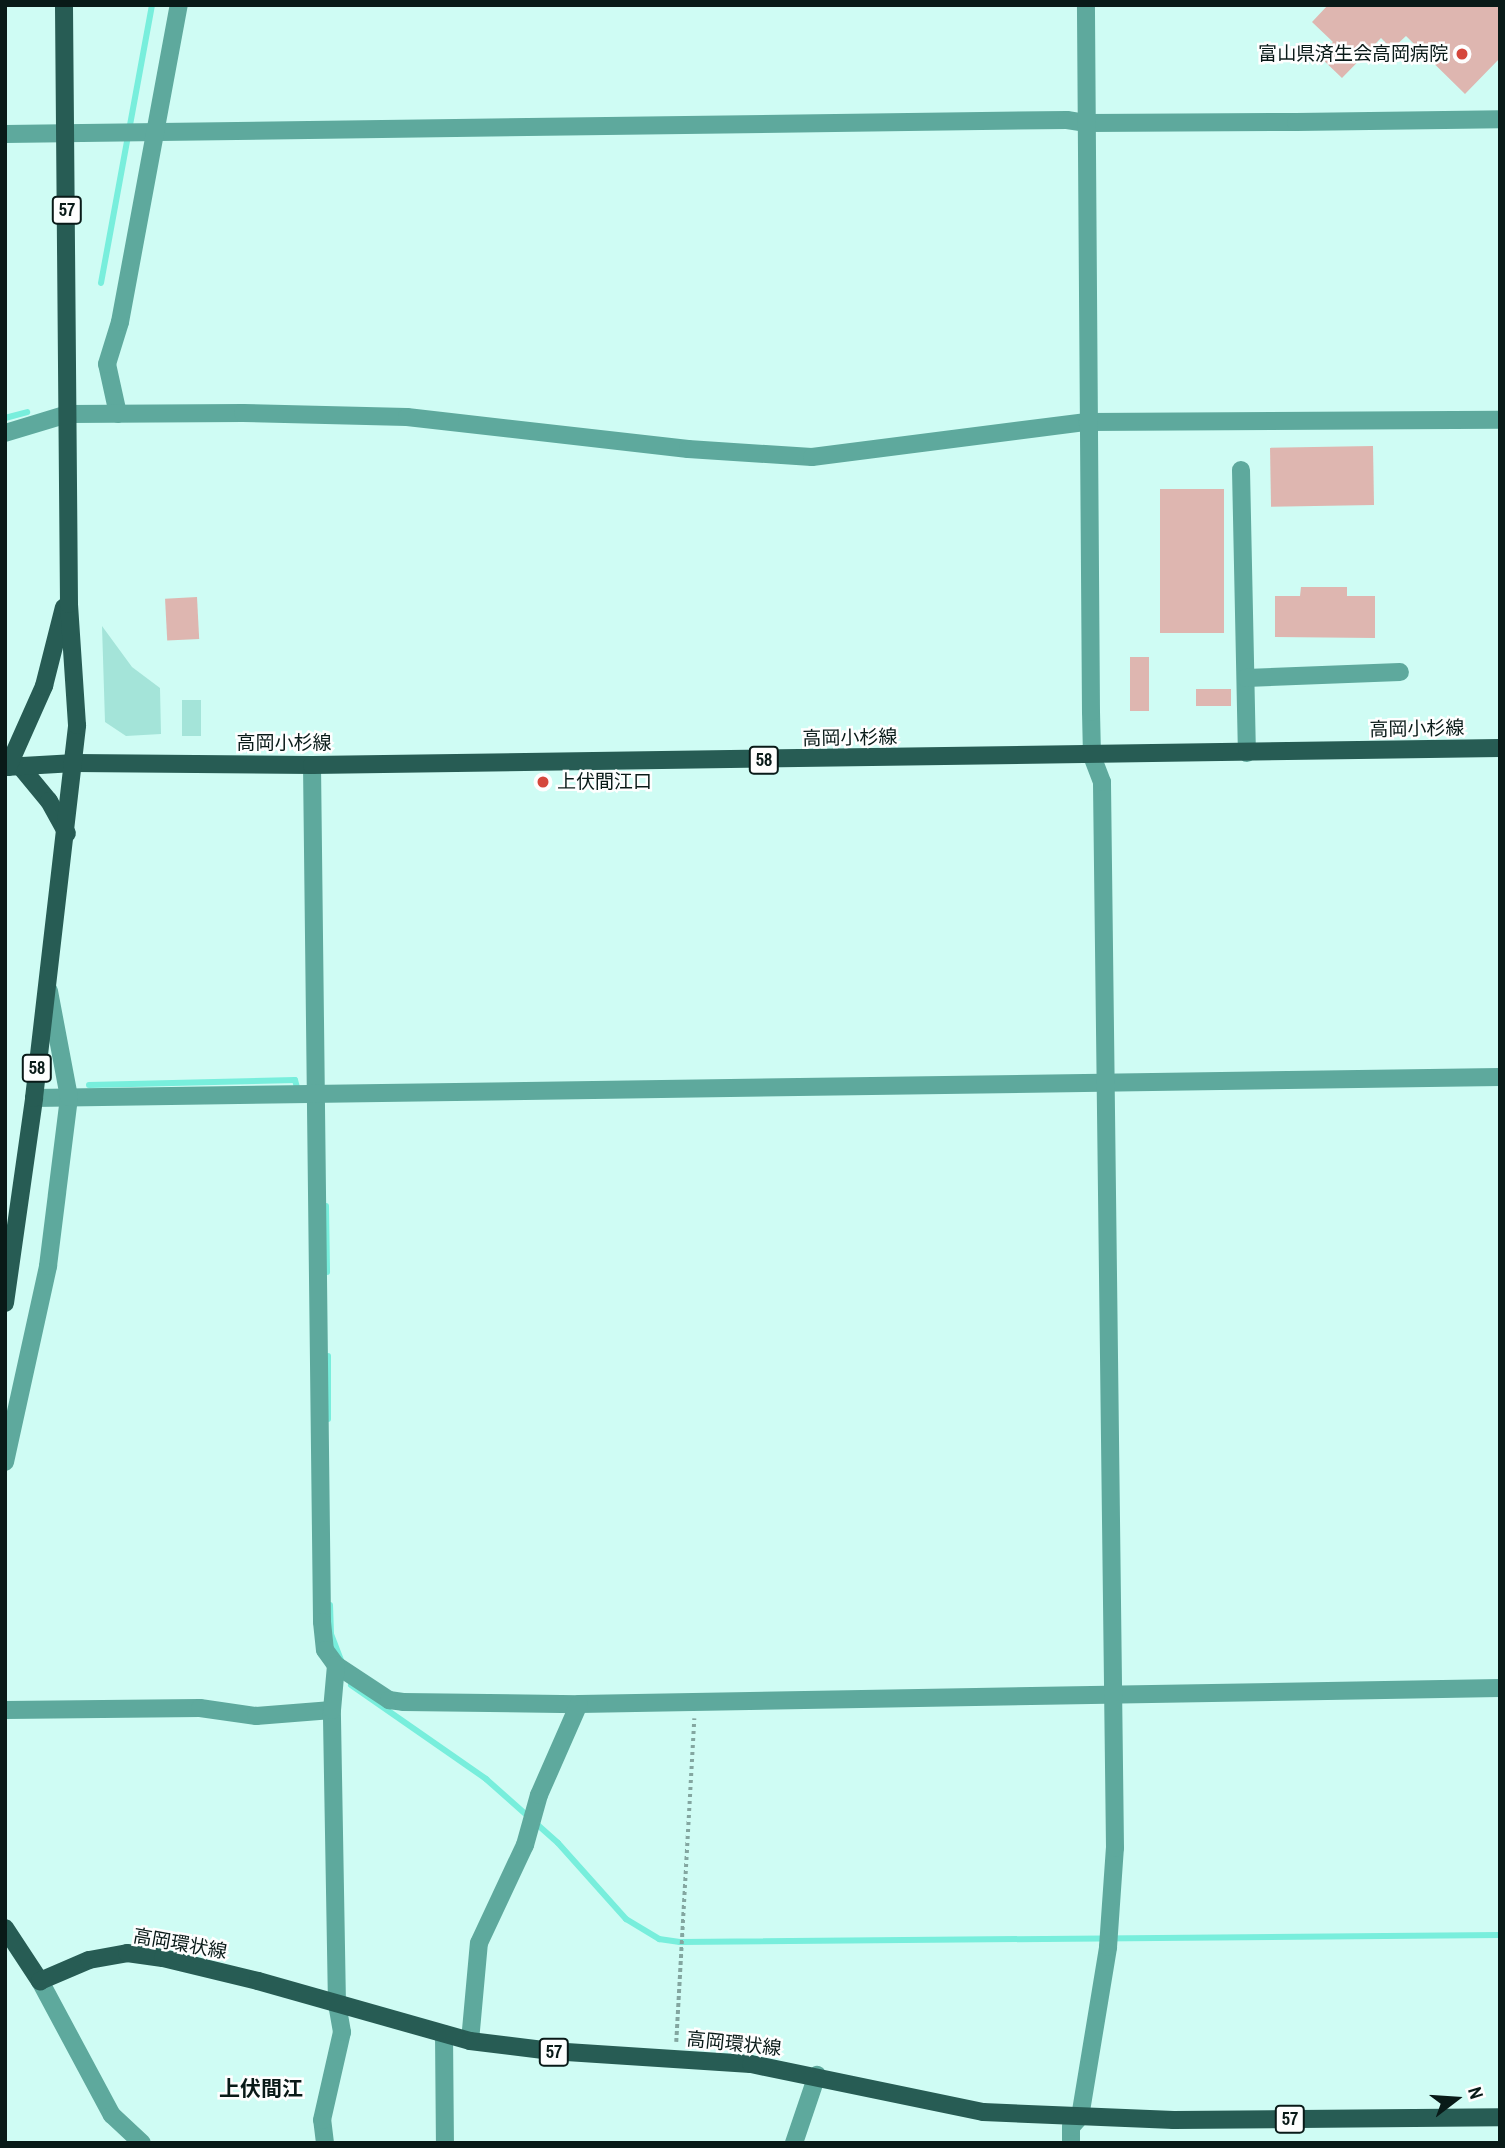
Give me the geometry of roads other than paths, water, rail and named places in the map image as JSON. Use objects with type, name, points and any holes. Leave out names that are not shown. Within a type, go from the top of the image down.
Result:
[{"type":"main road","name":"57","points":[[64,5],[69,586],[78,725],[75,763]]},
{"type":"main road","points":[[11,767],[44,686],[69,586]]},
{"type":"main road","name":"高岡小杉線","points":[[75,763],[312,765],[1092,756],[1500,748]]},
{"type":"main road","points":[[11,767],[75,763]]},
{"type":"main road","name":"58","points":[[5,1303],[34,1098],[75,763]]},
{"type":"main road","points":[[11,767],[49,801],[67,833]]},
{"type":"main road","points":[[5,1928],[40,1981]]},
{"type":"main road","name":"高岡環状線","points":[[40,1981],[89,1960],[127,1953],[163,1958],[258,1981],[470,2041],[551,2052],[751,2064],[817,2075],[910,2099],[982,2112],[1174,2120],[1500,2118]]},
{"type":"street","points":[[118,414],[107,364],[120,322],[179,5]]},
{"type":"street","points":[[1071,2143],[1070,2127],[1080,2117],[1108,1947],[1115,1848],[1102,782],[1092,756],[1087,422],[1086,5]]},
{"type":"street","points":[[5,134],[1039,120],[1087,123],[1500,119]]},
{"type":"street","points":[[5,433],[68,414],[407,417],[688,449],[812,457],[1087,422],[1500,420]]},
{"type":"street","points":[[1241,470],[1247,753]]},
{"type":"street","points":[[1246,678],[1400,672]]},
{"type":"street","points":[[312,765],[321,1622],[325,1650],[337,1665],[389,1700],[403,1702],[579,1704],[1500,1688]]},
{"type":"street","points":[[5,1462],[48,1266],[69,1097],[47,983]]},
{"type":"street","points":[[34,1098],[1500,1077]]},
{"type":"street","points":[[325,2143],[322,2120],[342,2032],[337,2005],[332,1710],[337,1665]]},
{"type":"street","points":[[470,2041],[479,1943],[521,1856],[539,1795],[579,1704]]},
{"type":"street","points":[[5,1710],[200,1708],[256,1716],[332,1710]]},
{"type":"street","points":[[40,1981],[112,2115],[142,2143]]},
{"type":"street","points":[[444,2034],[445,2143]]},
{"type":"street","points":[[794,2143],[817,2075]]},
{"type":"waterway","points":[[101,283],[152,5]]},
{"type":"waterway","points":[[5,418],[27,412]]},
{"type":"waterway","points":[[89,1085],[295,1080],[298,1091]]},
{"type":"waterway","points":[[326,1206],[327,1272]]},
{"type":"waterway","points":[[328,1356],[328,1419]]},
{"type":"waterway","points":[[330,1605],[331,1634],[342,1662]]},
{"type":"waterway","points":[[351,1685],[486,1779],[558,1843],[626,1919],[659,1939],[680,1942],[1500,1935]]},
{"type":"place","name":"富山県済生会高岡病院","points":[[1462,54]]},
{"type":"place","name":"上伏間江口","points":[[543,782]]},
{"type":"district","name":"上伏間江","points":[[261,2089]]}]
